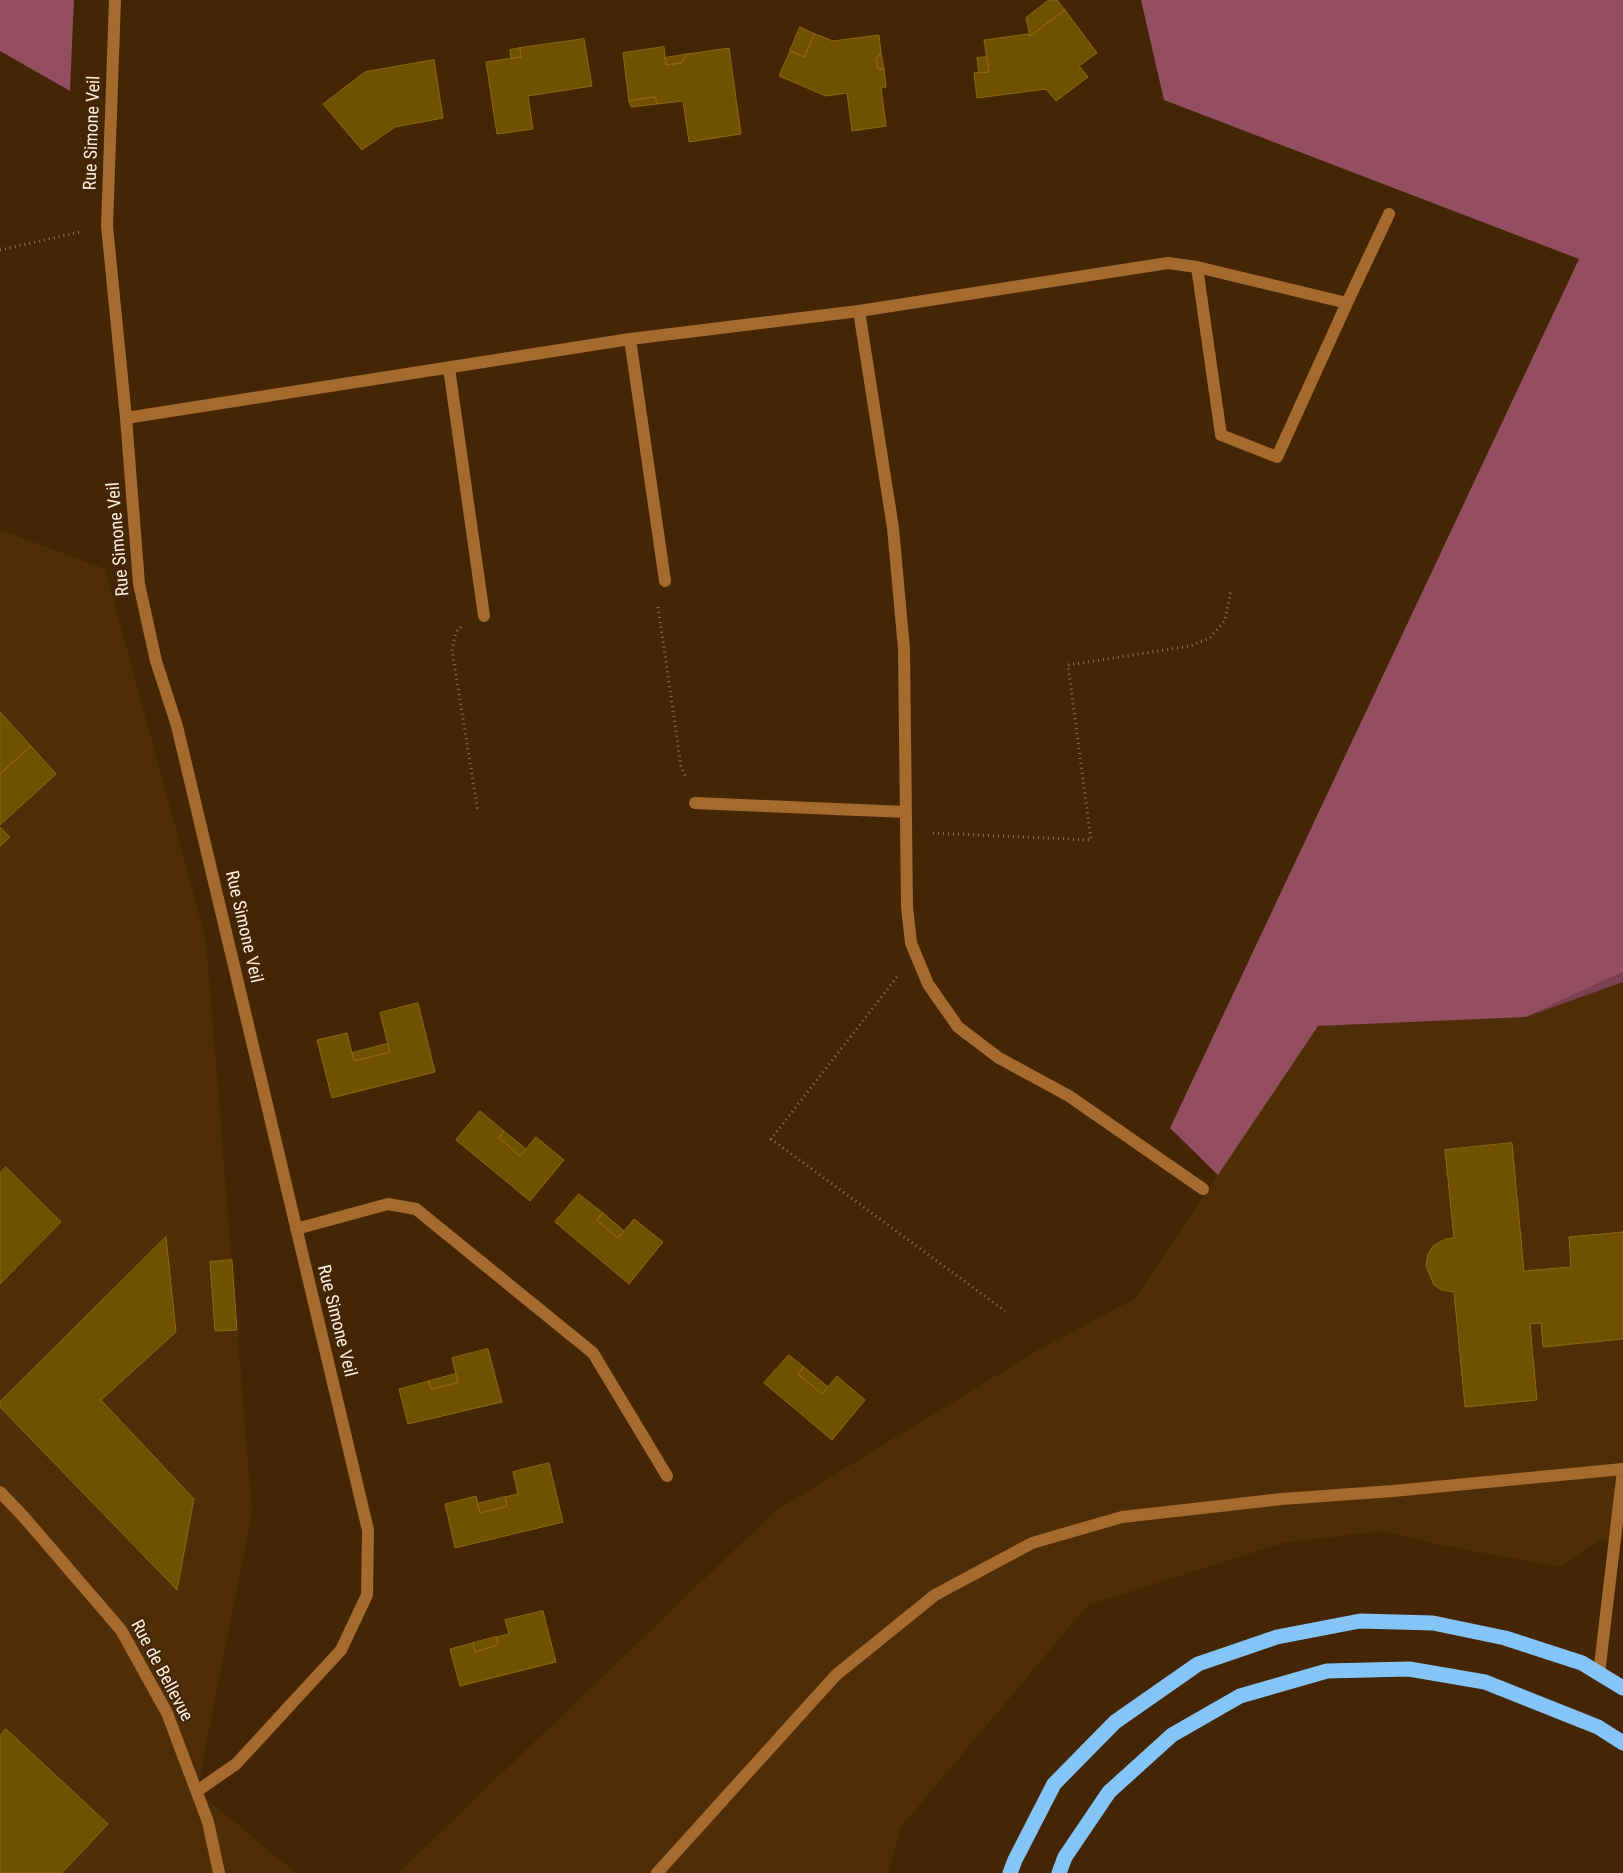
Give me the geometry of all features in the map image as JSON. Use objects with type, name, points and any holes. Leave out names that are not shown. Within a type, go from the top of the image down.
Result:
[{"type":"highway","points":[[1010,1873],[1054,1784],[1116,1722],[1198,1664],[1278,1637],[1360,1621],[1433,1623],[1505,1638],[1582,1663],[1623,1688]]},
{"type":"highway","points":[[1059,1873],[1064,1857],[1109,1792],[1172,1735],[1240,1696],[1327,1671],[1409,1669],[1485,1682],[1598,1727],[1623,1743]]},
{"type":"street","name":"Rue Simone Veil","points":[[115,0],[108,226],[139,584],[156,661],[177,726],[368,1530],[367,1595],[341,1650],[236,1764],[197,1791]]},
{"type":"street","points":[[1197,267],[1220,435],[1277,457],[1389,214]]},
{"type":"street","points":[[126,418],[630,340],[859,311],[1168,263],[1197,267],[1348,303]]},
{"type":"street","points":[[859,311],[893,528],[904,649],[906,907],[911,943],[928,984],[958,1028],[999,1058],[1069,1096],[1203,1189]]},
{"type":"street","points":[[630,340],[665,581]]},
{"type":"street","points":[[449,368],[484,616]]},
{"type":"street","points":[[695,803],[905,812]]},
{"type":"street","points":[[296,1229],[388,1204],[416,1209],[593,1353],[667,1476]]},
{"type":"street","points":[[656,1873],[836,1675],[935,1595],[1032,1544],[1122,1517],[1282,1499],[1394,1491],[1623,1470],[1599,1674]]},
{"type":"street","name":"Rue de Bellevue","points":[[0,1492],[121,1630],[167,1713],[208,1822],[218,1873]]},
{"type":"path","points":[[0,250],[108,226]]},
{"type":"path","points":[[665,581],[657,598],[681,766],[695,803]]},
{"type":"path","points":[[905,832],[1091,840],[1068,665],[1190,646],[1210,638],[1225,620],[1231,590]]},
{"type":"path","points":[[478,812],[452,650],[456,632],[466,622],[484,616]]},
{"type":"path","points":[[916,953],[771,1139],[1005,1311]]},
{"type":"shaded area","points":[[0,0],[74,0],[70,91],[0,51]]},
{"type":"shaded area","points":[[1141,0],[1623,0],[1623,972],[1526,1017],[1318,1026],[1218,1175],[1170,1128],[1579,259],[1164,100]]},
{"type":"shaded area","points":[[0,530],[105,569],[206,940],[252,1513],[197,1791],[296,1873],[0,1873]]},
{"type":"shaded area","points":[[1623,972],[1623,982],[1526,1017]]},
{"type":"shaded area","points":[[1623,982],[1623,1539],[1598,1541],[1560,1567],[1446,1546],[1382,1531],[1283,1543],[1088,1605],[901,1827],[888,1873],[398,1873],[775,1511],[1040,1349],[1136,1298],[1317,1026],[1526,1017]]},
{"type":"building","points":[[1049,0],[1057,0],[1065,10],[1030,36],[1026,18]]},
{"type":"building","points":[[1065,10],[1097,53],[1079,66],[1088,77],[1056,101],[1046,89],[977,98],[974,73],[989,72],[984,40],[1028,34],[1030,36]]},
{"type":"building","points":[[800,27],[815,34],[804,57],[790,51]]},
{"type":"building","points":[[815,34],[833,41],[879,35],[881,53],[876,59],[878,69],[884,69],[886,87],[881,88],[886,126],[852,131],[847,93],[826,96],[779,76],[790,51],[804,57]]},
{"type":"building","points":[[584,39],[592,86],[528,96],[533,129],[497,134],[486,62],[521,57],[520,48]]},
{"type":"building","points":[[664,47],[666,65],[681,63],[688,54],[729,48],[741,134],[689,142],[683,101],[657,104],[655,97],[629,101],[623,53]]},
{"type":"building","points":[[520,48],[521,57],[511,58],[510,50]]},
{"type":"building","points":[[881,53],[884,69],[878,69],[876,59]]},
{"type":"building","points":[[688,54],[681,63],[666,65],[665,58]]},
{"type":"building","points":[[987,57],[989,72],[979,73],[977,58]]},
{"type":"building","points":[[434,60],[443,118],[395,127],[362,150],[323,104],[365,72]]},
{"type":"building","points":[[655,97],[657,104],[631,107],[629,101]]},
{"type":"building","points":[[0,712],[31,746],[0,774]]},
{"type":"building","points":[[31,746],[56,774],[0,825],[0,774]]},
{"type":"building","points":[[0,827],[10,837],[0,846]]},
{"type":"building","points":[[418,1003],[435,1072],[332,1098],[317,1040],[347,1033],[354,1061],[390,1052],[380,1013]]},
{"type":"building","points":[[387,1044],[390,1052],[354,1061],[352,1053]]},
{"type":"building","points":[[480,1111],[504,1131],[499,1138],[520,1156],[536,1137],[564,1160],[530,1201],[456,1140]]},
{"type":"building","points":[[504,1131],[526,1149],[520,1156],[499,1138]]},
{"type":"building","points":[[1512,1143],[1524,1271],[1571,1267],[1569,1237],[1623,1232],[1623,1339],[1543,1347],[1541,1323],[1530,1324],[1537,1400],[1465,1407],[1454,1292],[1442,1290],[1434,1285],[1426,1266],[1428,1254],[1433,1246],[1445,1239],[1454,1238],[1445,1150]]},
{"type":"building","points":[[6,1167],[61,1222],[0,1284],[0,1173]]},
{"type":"building","points":[[579,1194],[603,1213],[597,1220],[618,1238],[634,1219],[663,1242],[629,1284],[555,1222]]},
{"type":"building","points":[[603,1213],[624,1231],[618,1238],[597,1220]]},
{"type":"building","points":[[166,1237],[176,1332],[101,1400],[194,1499],[177,1590],[0,1407],[0,1402]]},
{"type":"building","points":[[232,1260],[237,1330],[215,1331],[210,1262]]},
{"type":"building","points":[[488,1349],[502,1402],[408,1424],[399,1389],[429,1381],[431,1389],[458,1383],[452,1358]]},
{"type":"building","points":[[789,1355],[804,1367],[798,1374],[822,1394],[837,1376],[865,1400],[832,1440],[764,1383]]},
{"type":"building","points":[[804,1367],[828,1387],[822,1394],[798,1374]]},
{"type":"building","points":[[456,1374],[458,1383],[431,1389],[429,1381]]},
{"type":"building","points":[[549,1463],[563,1522],[455,1548],[445,1504],[476,1496],[480,1513],[507,1506],[505,1497],[518,1494],[513,1472]]},
{"type":"building","points":[[505,1497],[507,1506],[480,1513],[477,1504]]},
{"type":"building","points":[[543,1611],[556,1662],[460,1686],[450,1649],[473,1643],[475,1652],[498,1645],[496,1637],[509,1634],[505,1620]]},
{"type":"building","points":[[496,1637],[498,1645],[475,1652],[473,1643]]},
{"type":"building","points":[[6,1729],[108,1824],[62,1873],[0,1873],[0,1736]]}]
